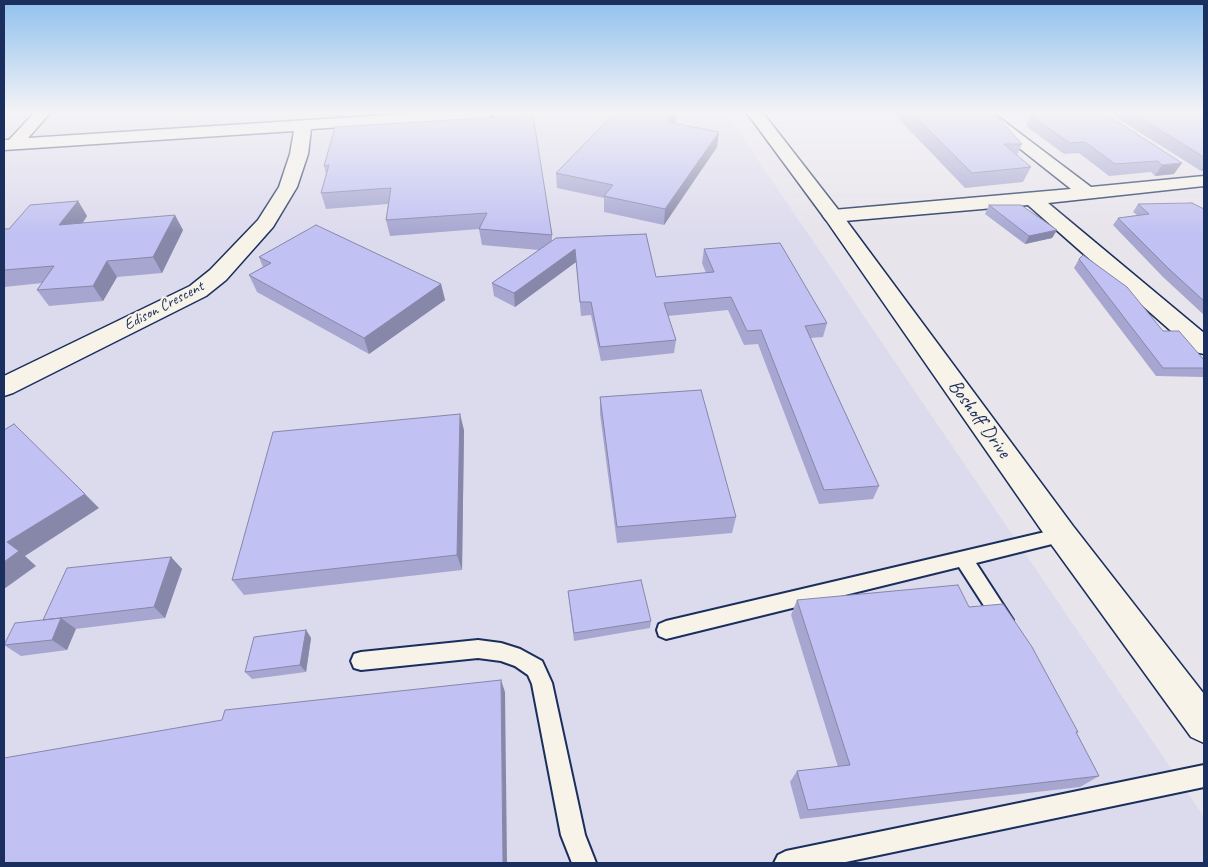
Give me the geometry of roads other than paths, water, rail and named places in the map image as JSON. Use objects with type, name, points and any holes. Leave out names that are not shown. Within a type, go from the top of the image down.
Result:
[{"type":"street","name":"Edison Crescent","points":[[4,387],[198,291],[218,275],[266,223],[288,187],[299,153]]},
{"type":"street","name":"Boshoff Drive","points":[[786,153],[833,216],[1062,536],[1204,724]]},
{"type":"street","points":[[1036,153],[1087,193]]},
{"type":"street","points":[[1178,166],[1204,182]]},
{"type":"street","points":[[833,216],[1204,182]]},
{"type":"street","points":[[1032,199],[1204,346]]},
{"type":"lane","points":[[666,630],[1062,536]]},
{"type":"lane","points":[[963,559],[1012,633]]},
{"type":"lane","points":[[360,661],[478,648],[520,658],[535,668],[542,683],[573,835],[584,863]]},
{"type":"lane","points":[[786,863],[1204,776]]}]
